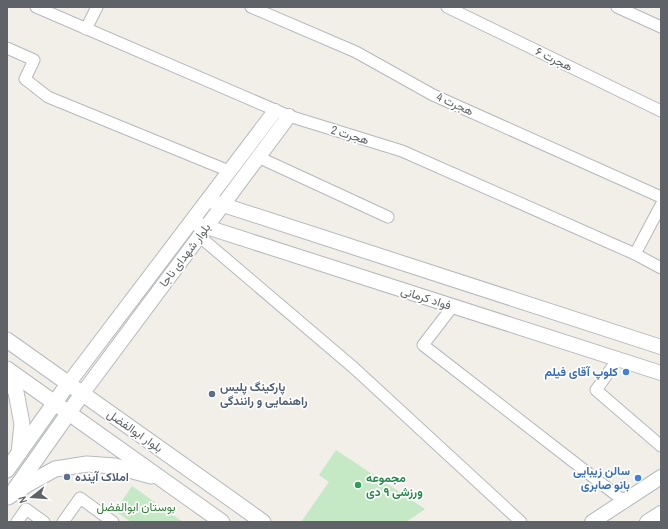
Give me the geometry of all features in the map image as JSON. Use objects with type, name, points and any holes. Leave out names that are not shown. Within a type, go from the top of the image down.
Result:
[{"type":"main road","name":"بلوار ابوالفضل","points":[[7,340],[263,522]]},
{"type":"main road","name":"بلوار ابوالفضل","points":[[7,369],[222,522]]},
{"type":"main road","points":[[7,378],[16,392],[22,424],[18,454]]},
{"type":"main road","points":[[7,470],[68,384]]},
{"type":"main road","points":[[8,498],[82,394]]},
{"type":"main road","points":[[8,498],[28,484],[55,469],[87,464],[115,466],[163,480]]},
{"type":"street","name":"هجرت 2","points":[[36,7],[288,116],[402,151],[635,254],[661,268]]},
{"type":"street","points":[[86,29],[97,7]]},
{"type":"street","name":"هجرت 4","points":[[251,7],[356,52],[433,95],[661,197]]},
{"type":"street","name":"هجرت ۶","points":[[447,7],[661,111]]},
{"type":"street","points":[[617,7],[661,27]]},
{"type":"street","points":[[7,48],[34,60],[25,79],[48,97],[229,171]]},
{"type":"street","name":"بلوار شهدای ناجا","points":[[68,384],[275,110]]},
{"type":"street","name":"بلوار شهدای ناجا","points":[[82,394],[288,116]]},
{"type":"street","points":[[258,157],[388,217]]},
{"type":"street","points":[[208,200],[661,347]]},
{"type":"street","points":[[635,254],[661,205]]},
{"type":"street","name":"فواد کرمانی","points":[[191,222],[203,232],[453,306],[661,373]]},
{"type":"street","points":[[203,232],[354,368],[521,522]]},
{"type":"street","points":[[453,306],[422,345],[624,501]]},
{"type":"street","points":[[618,359],[596,390],[661,446]]},
{"type":"street","points":[[592,522],[661,477]]},
{"type":"street","points":[[63,522],[80,498],[113,522]]},
{"type":"street","points":[[17,522],[26,510],[44,522]]},
{"type":"green space","name":"مجموعه ورزشی ۹ دی","points":[[336,450],[425,509],[406,522],[301,522],[329,482],[319,475]]},
{"type":"green space","name":"بوستان ابوالفضل","points":[[132,486],[183,522],[131,522],[115,511]]},
{"type":"place","name":"کلوپ آقای فیلم","points":[[626,372]]},
{"type":"place","name":"پارکینگ پلیس راهنمایی و رانندگی","points":[[212,394]]},
{"type":"place","name":"املاک آینده","points":[[67,477]]},
{"type":"place","name":"سالن زیبایی بانو صابری","points":[[638,478]]},
{"type":"place","name":"مجموعه ورزشی ۹ دی","points":[[358,485]]}]
